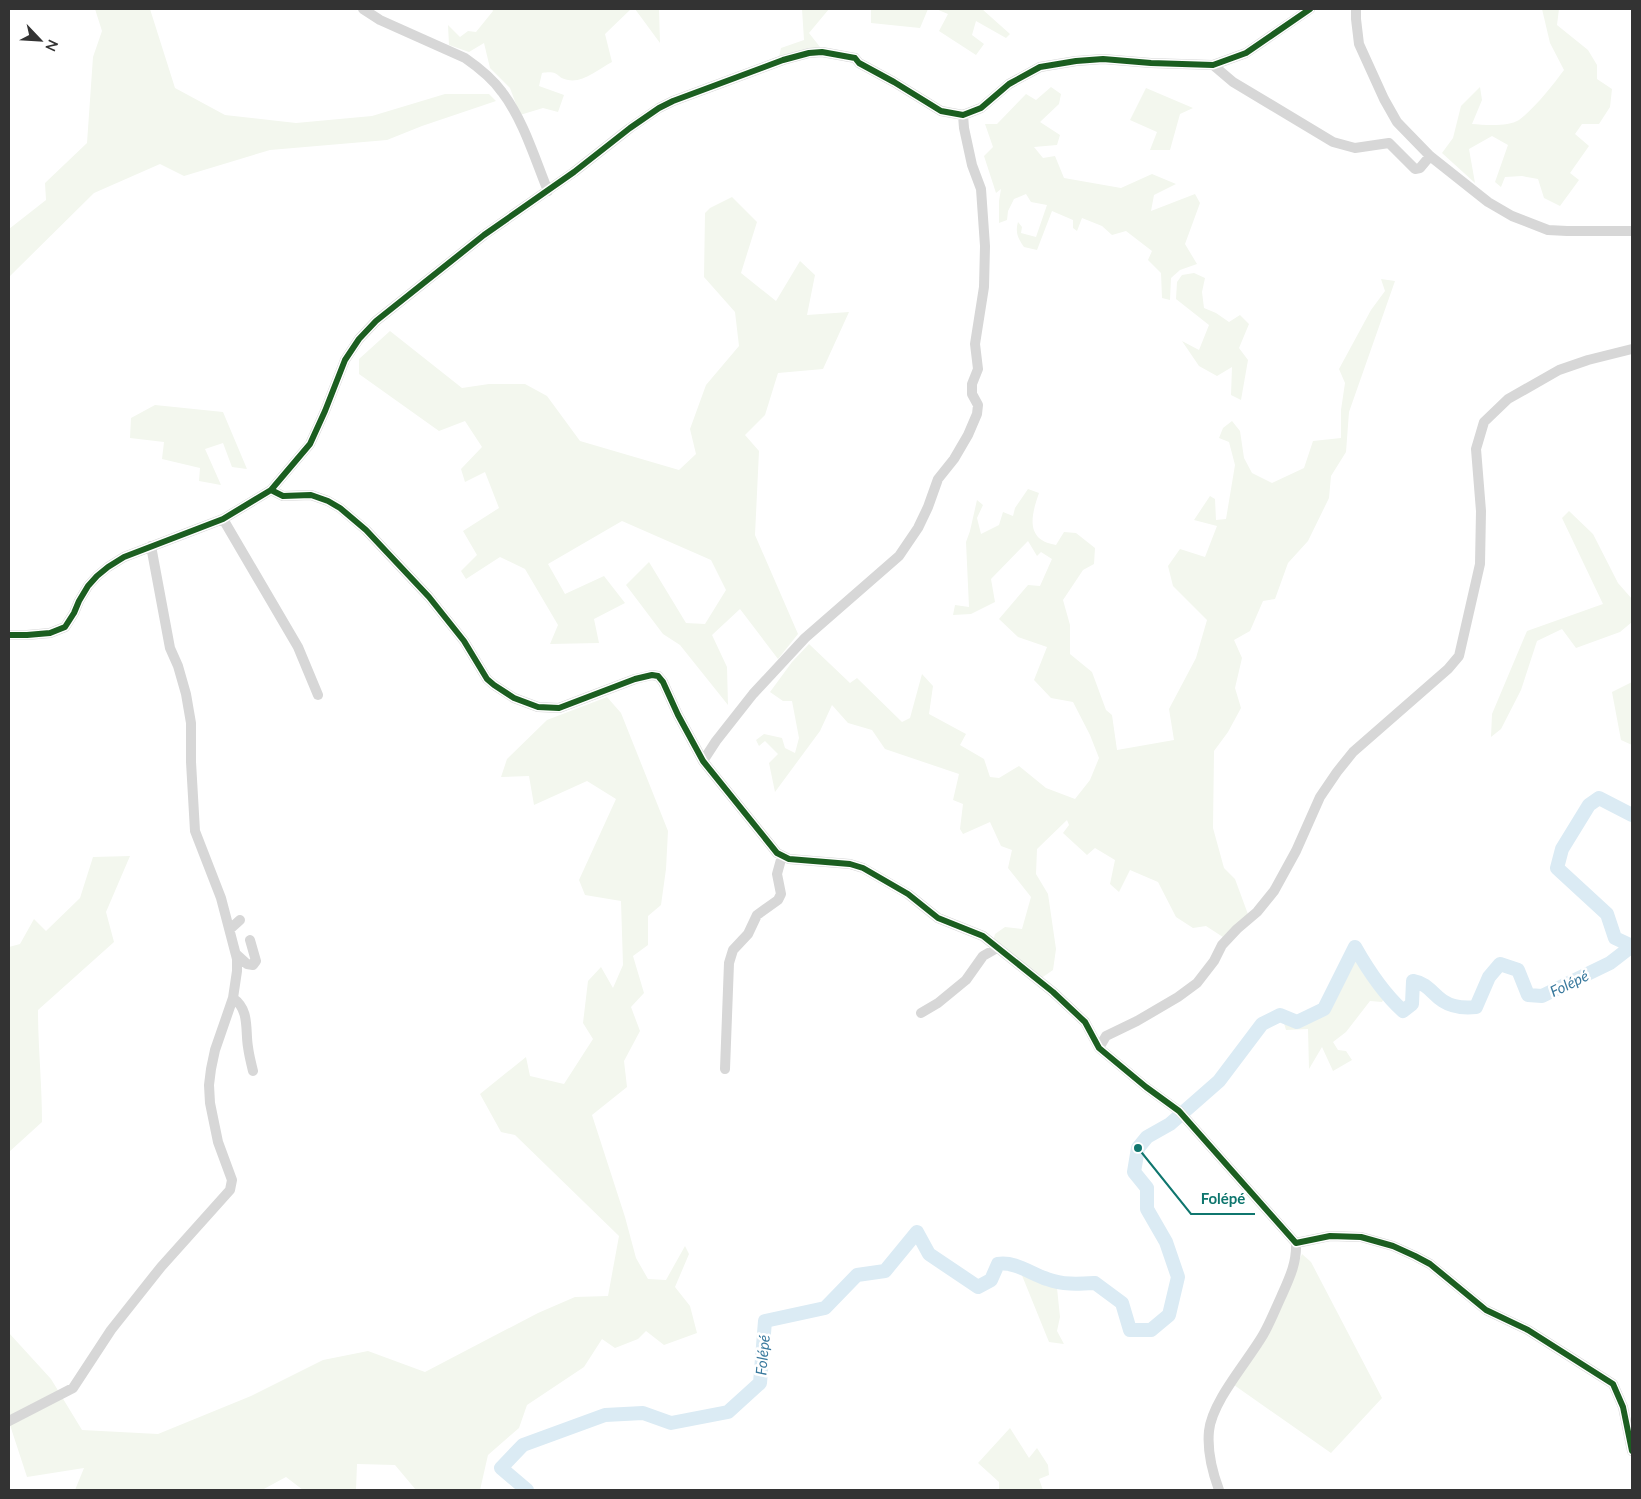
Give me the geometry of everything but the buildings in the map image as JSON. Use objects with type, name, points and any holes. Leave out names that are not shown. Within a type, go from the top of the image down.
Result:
[{"type":"street","points":[[363,9],[380,20],[464,58],[475,65],[491,80],[502,92],[519,121],[548,191]]},
{"type":"street","points":[[9,635],[50,633],[65,627],[88,586],[97,576],[124,557],[223,518],[271,490],[310,444],[345,360],[362,334],[376,320],[484,235],[596,157],[630,128],[659,108],[769,65],[809,53],[822,52],[855,58],[940,111],[963,114],[981,108],[1009,84],[1040,67],[1103,59],[1213,65],[1246,53],[1310,9]]},
{"type":"street","points":[[1356,9],[1359,44],[1384,99],[1398,122],[1430,156],[1488,202],[1512,216],[1548,230],[1632,230]]},
{"type":"street","points":[[1213,65],[1233,82],[1333,142],[1355,148],[1389,143],[1415,169],[1420,168],[1430,156]]},
{"type":"street","points":[[703,761],[716,741],[753,694],[799,645],[899,556],[918,528],[938,480],[954,459],[968,435],[977,414],[978,405],[972,394],[972,384],[978,369],[975,344],[984,287],[985,246],[981,189],[972,165],[963,114]]},
{"type":"street","points":[[1099,1048],[1106,1036],[1137,1021],[1178,997],[1197,983],[1214,961],[1222,945],[1257,912],[1274,891],[1296,851],[1320,797],[1353,752],[1448,669],[1459,656],[1480,564],[1481,511],[1476,449],[1484,422],[1508,399],[1558,370],[1632,349]]},
{"type":"street","points":[[271,490],[283,496],[311,495],[328,501],[340,508],[366,530],[429,597],[464,641],[487,679],[494,686],[514,698],[538,707],[559,708],[635,679],[652,675],[658,676],[663,682],[678,715],[703,761],[768,843],[782,856],[789,859],[850,864],[863,868],[908,894],[938,918],[977,933],[1053,992],[1085,1022],[1099,1048],[1182,1114],[1296,1243],[1293,1270],[1274,1313],[1263,1335],[1224,1395],[1212,1418],[1209,1430],[1210,1462],[1219,1490]]},
{"type":"street","points":[[223,518],[298,647],[318,694]]},
{"type":"street","points":[[9,1421],[73,1388],[111,1330],[161,1267],[230,1190],[232,1180],[218,1142],[210,1103],[209,1085],[210,1069],[215,1050],[233,998],[237,971],[236,954],[221,898],[194,831],[190,762],[191,723],[186,694],[178,666],[170,648],[151,546]]},
{"type":"street","points":[[725,1069],[729,963],[731,954],[748,934],[757,914],[778,900],[780,894],[777,874],[782,856]]},
{"type":"street","points":[[230,929],[240,920]]},
{"type":"street","points":[[236,954],[247,964],[253,964],[256,961],[250,940]]},
{"type":"street","points":[[921,1013],[966,980],[983,956],[997,948]]},
{"type":"street","points":[[233,998],[239,1002],[246,1016],[252,1072]]},
{"type":"street","points":[[1296,1243],[1330,1236],[1361,1237],[1394,1246],[1430,1264],[1486,1310],[1528,1330],[1610,1381],[1616,1388],[1623,1407],[1632,1451]]},
{"type":"street","points":[[1623,1407],[1632,1398]]},
{"type":"shaded area","points":[[95,9],[150,9],[175,88],[225,115],[296,123],[372,116],[445,94],[489,94],[496,101],[387,140],[270,150],[184,176],[160,164],[94,193],[9,277],[9,229],[46,200],[45,183],[87,143],[93,57],[102,31]]},
{"type":"shaded area","points":[[492,9],[631,9],[605,34],[612,62],[596,72],[574,80],[564,79],[555,73],[542,73],[539,86],[564,95],[558,112],[543,108],[520,115],[510,88],[490,68],[484,43],[469,52],[449,45],[448,25],[460,37],[468,31],[476,32],[493,11]]},
{"type":"shaded area","points":[[635,9],[659,9],[660,43]]},
{"type":"shaded area","points":[[802,9],[829,9],[809,33],[820,47],[779,57],[781,48],[804,40]]},
{"type":"shaded area","points":[[871,9],[928,9],[920,28],[871,23]]},
{"type":"shaded area","points":[[936,9],[982,9],[1010,34],[1006,38],[976,21],[972,35],[984,44],[976,55],[939,31],[948,14]]},
{"type":"shaded area","points":[[1542,9],[1559,9],[1557,25],[1588,50],[1597,65],[1597,79],[1612,89],[1610,107],[1599,124],[1582,124],[1575,134],[1589,146],[1570,173],[1579,180],[1560,206],[1544,198],[1538,179],[1522,176],[1505,177],[1501,187],[1495,182],[1508,145],[1492,136],[1469,149],[1475,183],[1442,153],[1453,138],[1461,106],[1480,87],[1482,100],[1472,124],[1509,124],[1519,120],[1531,110],[1564,70],[1550,43]]},
{"type":"shaded area","points":[[1051,87],[1061,94],[1059,104],[1040,122],[1060,135],[1057,145],[1034,147],[1043,158],[1055,156],[1064,178],[1121,188],[1152,174],[1176,184],[1154,195],[1151,211],[1195,194],[1200,203],[1185,244],[1197,264],[1180,270],[1171,278],[1170,300],[1162,298],[1161,273],[1148,260],[1152,251],[1126,231],[1112,235],[1102,226],[1082,218],[1077,231],[1073,228],[1073,220],[1052,211],[1037,250],[1024,247],[1018,235],[1018,222],[1022,227],[1021,233],[1036,237],[1047,205],[1031,202],[1026,194],[1014,199],[1008,211],[1007,220],[999,223],[1001,189],[996,193],[984,156],[993,147],[985,124],[997,124],[1026,94],[1036,100]]},
{"type":"shaded area","points":[[1146,88],[1193,108],[1180,114],[1170,150],[1150,150],[1157,132],[1130,120]]},
{"type":"shaded area","points":[[732,197],[757,222],[741,273],[776,301],[800,261],[815,275],[807,315],[849,312],[823,369],[778,373],[765,415],[745,435],[759,451],[755,535],[798,634],[778,659],[740,609],[712,635],[727,667],[728,705],[680,645],[663,634],[626,585],[649,562],[686,623],[705,624],[726,590],[711,560],[622,521],[548,564],[565,594],[604,576],[625,603],[594,619],[599,643],[550,644],[558,625],[525,569],[500,557],[466,579],[461,571],[477,555],[463,531],[499,508],[485,472],[465,482],[461,469],[482,447],[465,421],[439,431],[359,374],[359,359],[390,331],[462,388],[489,384],[525,384],[547,396],[580,441],[679,470],[696,454],[690,429],[706,385],[739,346],[735,312],[704,277],[705,213],[710,208]]},
{"type":"shaded area","points":[[1194,273],[1205,278],[1202,292],[1204,308],[1216,313],[1229,322],[1240,315],[1249,324],[1239,348],[1248,360],[1241,400],[1231,395],[1232,367],[1217,376],[1199,366],[1182,341],[1199,350],[1209,325],[1176,299],[1177,282],[1182,275]]},
{"type":"shaded area","points":[[1381,279],[1395,281],[1349,412],[1346,452],[1331,476],[1329,498],[1308,541],[1288,563],[1275,599],[1263,601],[1250,631],[1234,640],[1242,658],[1235,688],[1241,708],[1228,732],[1214,751],[1213,828],[1224,868],[1235,879],[1249,917],[1226,939],[1206,926],[1193,928],[1176,917],[1158,882],[1130,870],[1119,892],[1110,884],[1115,860],[1095,848],[1087,855],[1063,833],[1069,825],[1067,820],[1037,849],[1036,874],[1048,894],[1056,949],[1053,970],[1040,979],[991,949],[995,934],[1005,927],[1022,929],[1031,897],[1008,868],[1012,850],[1001,846],[990,822],[963,834],[960,829],[963,804],[953,800],[959,774],[885,749],[872,730],[848,723],[832,705],[820,731],[775,792],[769,763],[778,754],[765,741],[759,746],[756,740],[764,734],[782,738],[785,748],[795,753],[799,738],[792,701],[783,701],[770,692],[792,662],[809,644],[850,683],[857,678],[902,722],[910,718],[922,674],[933,686],[929,714],[966,734],[960,745],[984,759],[990,777],[999,778],[1019,766],[1046,788],[1075,799],[1090,780],[1099,758],[1090,735],[1073,702],[1051,698],[1034,680],[1047,647],[1018,637],[999,619],[1028,585],[1040,586],[1052,559],[1041,552],[1037,556],[1028,541],[991,579],[995,602],[971,614],[953,615],[955,605],[969,607],[966,542],[977,500],[983,505],[977,518],[981,534],[999,525],[1003,512],[1013,516],[1015,508],[1028,489],[1039,493],[1034,510],[1033,526],[1039,538],[1056,545],[1064,532],[1076,533],[1095,548],[1094,564],[1083,570],[1063,600],[1070,625],[1070,654],[1092,672],[1106,710],[1112,715],[1117,750],[1174,740],[1169,709],[1196,658],[1207,620],[1173,586],[1168,566],[1180,549],[1205,557],[1217,526],[1194,520],[1210,496],[1215,499],[1216,520],[1226,519],[1235,465],[1229,442],[1219,438],[1223,428],[1232,421],[1240,431],[1244,458],[1252,473],[1272,483],[1304,468],[1313,441],[1341,438],[1341,410],[1345,383],[1339,369],[1371,310],[1385,291]]},
{"type":"shaded area","points":[[155,405],[223,412],[247,469],[232,467],[223,443],[205,449],[221,485],[199,481],[200,468],[162,459],[164,442],[130,438],[131,418]]},
{"type":"shaded area","points":[[1569,511],[1593,534],[1618,583],[1632,599],[1632,622],[1620,632],[1576,648],[1562,629],[1537,641],[1521,690],[1501,729],[1491,737],[1492,714],[1527,631],[1603,604],[1562,518]]},
{"type":"shaded area","points":[[1632,682],[1632,745],[1621,740],[1612,692]]},
{"type":"shaded area","points":[[607,697],[621,713],[668,831],[666,869],[661,905],[648,916],[648,945],[633,956],[644,993],[631,1007],[640,1031],[624,1061],[627,1087],[592,1115],[625,1217],[636,1258],[648,1279],[666,1280],[685,1246],[689,1254],[675,1287],[690,1306],[697,1333],[664,1345],[646,1331],[638,1339],[615,1348],[602,1339],[584,1367],[527,1405],[519,1428],[488,1455],[480,1490],[416,1490],[395,1465],[357,1464],[356,1490],[303,1490],[286,1477],[262,1490],[75,1490],[84,1468],[27,1477],[9,1422],[9,1333],[51,1379],[82,1430],[158,1434],[251,1396],[323,1360],[368,1351],[425,1372],[538,1313],[575,1297],[608,1296],[619,1236],[515,1135],[501,1132],[480,1094],[526,1057],[530,1076],[564,1084],[593,1039],[583,1023],[588,981],[601,967],[613,988],[623,965],[621,901],[585,895],[579,880],[616,799],[587,781],[534,805],[529,776],[501,777],[507,759],[547,720]]},
{"type":"shaded area","points":[[130,856],[106,912],[114,942],[38,1010],[42,1122],[9,1152],[9,947],[20,944],[34,919],[46,931],[80,898],[93,857]]},
{"type":"shaded area","points":[[1354,954],[1362,959],[1371,977],[1387,993],[1382,1002],[1370,1001],[1346,1032],[1333,1042],[1338,1050],[1346,1051],[1352,1060],[1333,1071],[1322,1047],[1309,1069],[1308,1029],[1286,1030],[1283,1020],[1307,1021],[1326,1013],[1347,973],[1348,956]]},
{"type":"shaded area","points":[[1302,1254],[1311,1262],[1382,1398],[1331,1453],[1234,1385],[1267,1336]]},
{"type":"shaded area","points":[[1021,1273],[1038,1282],[1057,1288],[1060,1317],[1057,1331],[1064,1344],[1049,1342]]},
{"type":"shaded area","points":[[1010,1428],[1029,1458],[1037,1448],[1048,1465],[1049,1475],[1039,1479],[1043,1490],[999,1490],[999,1482],[978,1463]]},
{"type":"waterway","name":"Folépé","points":[[527,1490],[501,1468],[523,1445],[605,1415],[643,1413],[671,1423],[728,1412],[760,1383],[765,1321],[825,1308],[857,1275],[885,1271],[917,1232],[929,1254],[978,1287],[991,1280],[998,1264],[1011,1264],[1053,1281],[1077,1284],[1095,1283],[1122,1303],[1130,1330],[1151,1330],[1169,1315],[1178,1277],[1166,1242],[1147,1209],[1147,1188],[1134,1172],[1138,1148],[1147,1137],[1170,1124],[1219,1081],[1262,1024],[1280,1015],[1297,1022],[1324,1009],[1355,947],[1376,981],[1403,1011],[1412,1004],[1413,981],[1426,987],[1451,1005],[1476,1007],[1489,977],[1500,964],[1518,970],[1528,995],[1542,996],[1610,963],[1632,946],[1615,938],[1607,914],[1557,868],[1562,849],[1589,805],[1599,798],[1632,815]]},
{"type":"cycle path","points":[[9,635],[50,633],[65,627],[88,586],[108,567],[124,557],[223,519],[271,490],[310,444],[345,360],[359,339],[376,321],[484,235],[574,172],[630,128],[659,108],[673,101],[783,60],[809,53],[822,52],[855,58],[859,63],[941,111],[963,115],[981,108],[1009,84],[1040,67],[1103,59],[1213,65],[1246,53],[1310,9]]},
{"type":"cycle path","points":[[271,490],[283,496],[311,495],[328,501],[340,508],[366,530],[429,597],[464,641],[487,679],[514,698],[538,707],[559,708],[635,679],[652,675],[658,676],[663,682],[678,715],[703,761],[777,853],[789,859],[850,864],[863,868],[908,894],[938,918],[983,936],[1053,992],[1085,1022],[1099,1048],[1146,1087],[1179,1111],[1296,1243],[1330,1236],[1361,1237],[1393,1246],[1430,1264],[1486,1310],[1528,1330],[1613,1384],[1623,1407],[1632,1451]]},
{"type":"place","name":"Folépé","points":[[1138,1148]]}]
